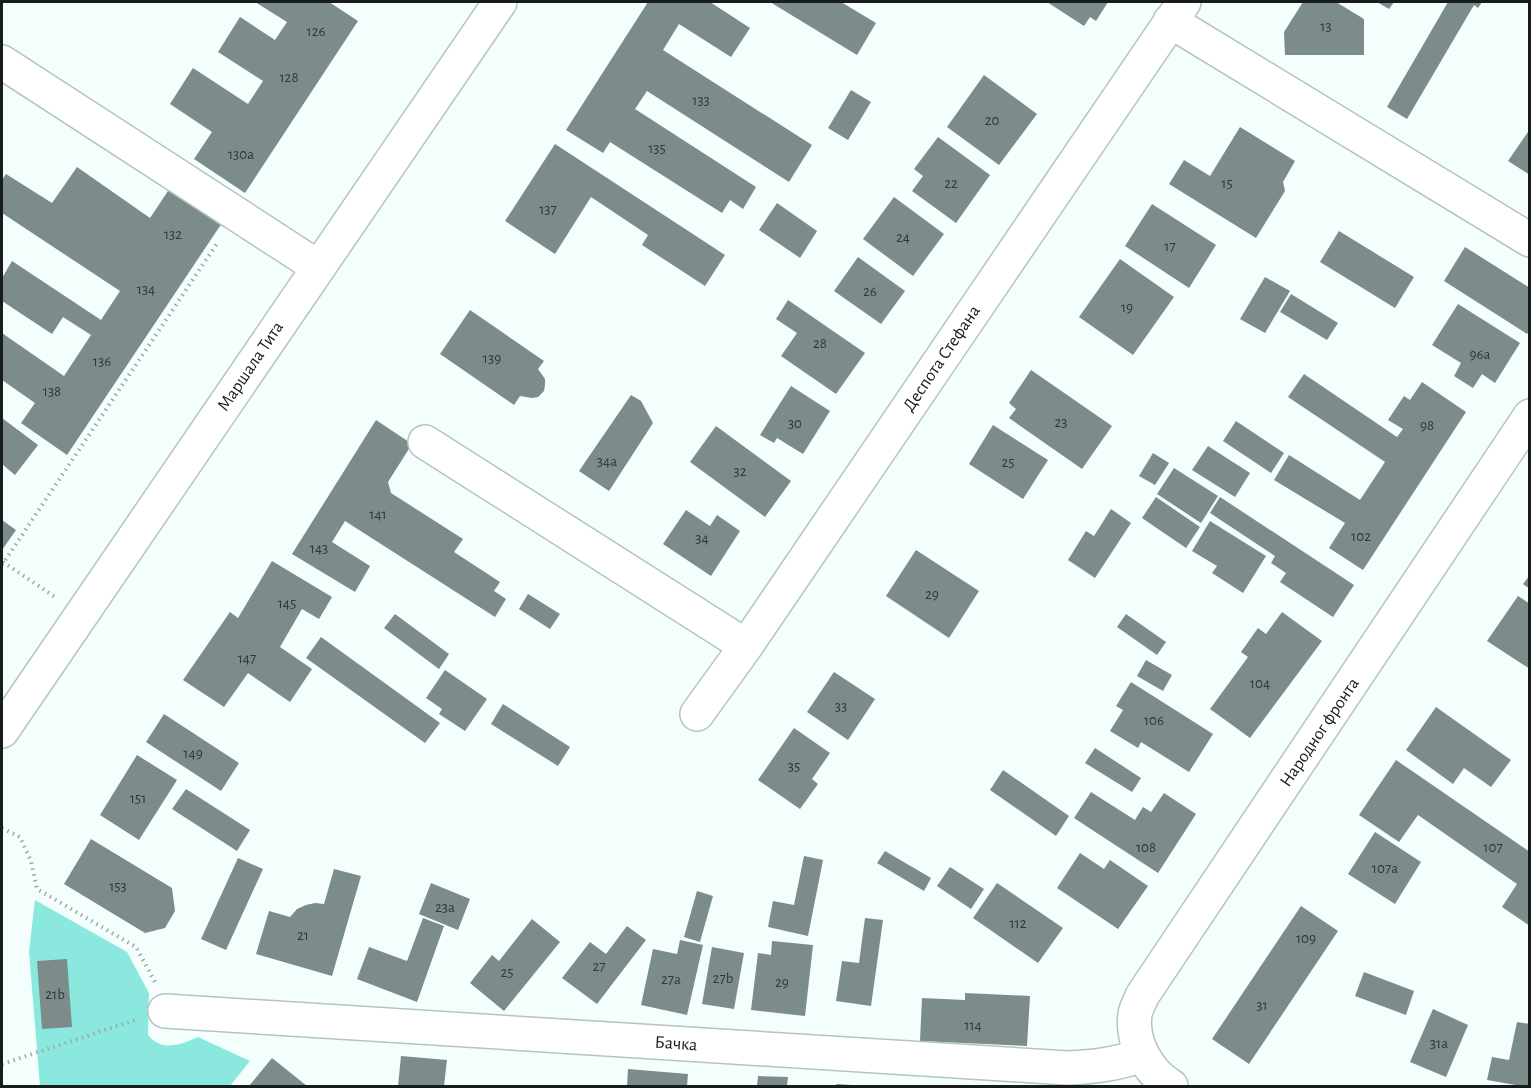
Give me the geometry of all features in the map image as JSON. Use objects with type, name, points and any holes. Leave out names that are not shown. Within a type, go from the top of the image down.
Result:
[{"type":"street","name":"Маршала Тита","points":[[2,732],[500,2]]},
{"type":"street","points":[[1177,11],[1530,240]]},
{"type":"street","name":"Деспота Стефана","points":[[697,714],[746,646],[1177,11]]},
{"type":"street","points":[[2,62],[318,267]]},
{"type":"street","name":"Народног фронта","points":[[1143,1055],[1137,1041],[1136,1014],[1142,996],[1530,416]]},
{"type":"street","points":[[425,442],[746,646]]},
{"type":"street","name":"Бачка","points":[[165,1011],[1067,1068],[1120,1063],[1143,1055]]},
{"type":"street","points":[[1143,1055],[1151,1068],[1171,1086]]},
{"type":"path","points":[[81,614],[2,564],[236,214]]},
{"type":"path","points":[[2,828],[20,837],[31,861],[37,889],[135,946],[153,978],[165,1011],[2,1064]]},
{"type":"shaded area","points":[[35,900],[127,952],[149,993],[148,1035],[153,1040],[159,1044],[172,1045],[198,1037],[250,1061],[230,1086],[40,1086],[29,952]]},
{"type":"building","points":[[255,2],[329,2],[358,21],[245,193],[194,159],[212,132],[170,104],[193,68],[248,104],[263,81],[218,52],[240,17],[275,40],[287,22]]},
{"type":"building","points":[[648,2],[710,2],[750,28],[731,57],[679,24],[663,50],[812,145],[789,182],[647,91],[635,109],[756,187],[743,209],[730,200],[722,213],[610,142],[603,153],[566,130]]},
{"type":"building","points":[[770,2],[841,2],[876,23],[857,55]]},
{"type":"building","points":[[1047,2],[1108,2],[1096,21],[1090,17],[1084,26]]},
{"type":"building","points":[[1303,2],[1336,2],[1364,19],[1364,55],[1285,55],[1284,32]]},
{"type":"building","points":[[1377,2],[1394,2],[1389,9]]},
{"type":"building","points":[[1448,2],[1482,2],[1478,8],[1474,5],[1407,119],[1387,107]]},
{"type":"building","points":[[984,75],[1037,114],[999,165],[947,127]]},
{"type":"building","points":[[851,90],[871,102],[848,140],[828,128]]},
{"type":"building","points":[[1240,127],[1295,161],[1283,182],[1285,191],[1256,238],[1169,184],[1184,160],[1210,176]]},
{"type":"building","points":[[1530,129],[1530,175],[1508,161]]},
{"type":"building","points":[[938,137],[990,175],[956,223],[912,191],[923,176],[914,169]]},
{"type":"building","points":[[555,144],[725,255],[705,286],[642,245],[648,235],[591,197],[555,254],[505,221]]},
{"type":"building","points":[[77,167],[150,218],[172,185],[224,220],[67,455],[21,423],[35,403],[2,380],[2,333],[64,376],[91,335],[63,317],[52,334],[2,301],[2,278],[12,261],[101,320],[120,291],[2,213],[2,180],[6,174],[52,203]]},
{"type":"building","points":[[894,197],[944,234],[913,276],[863,239]]},
{"type":"building","points":[[777,203],[817,231],[800,258],[759,230]]},
{"type":"building","points":[[1152,204],[1216,245],[1189,288],[1125,246]]},
{"type":"building","points":[[1339,231],[1414,277],[1395,308],[1320,262]]},
{"type":"building","points":[[1465,247],[1530,288],[1530,330],[1527,334],[1444,281]]},
{"type":"building","points":[[858,257],[905,291],[881,324],[834,291]]},
{"type":"building","points":[[1120,259],[1174,297],[1133,355],[1079,317]]},
{"type":"building","points":[[1265,277],[1290,291],[1265,333],[1240,319]]},
{"type":"building","points":[[1291,294],[1338,323],[1327,340],[1280,312]]},
{"type":"building","points":[[788,300],[865,353],[836,394],[781,356],[797,333],[776,319]]},
{"type":"building","points":[[1458,304],[1520,343],[1495,383],[1482,374],[1473,388],[1454,376],[1461,363],[1432,345]]},
{"type":"building","points":[[470,310],[544,361],[538,369],[545,379],[544,391],[538,397],[520,396],[514,405],[440,354]]},
{"type":"building","points":[[1031,370],[1112,426],[1082,469],[1009,418],[1016,409],[1009,403]]},
{"type":"building","points":[[1304,374],[1397,437],[1403,429],[1388,420],[1404,396],[1410,400],[1422,382],[1466,412],[1363,570],[1329,548],[1345,523],[1274,480],[1289,455],[1360,500],[1385,462],[1288,397]]},
{"type":"building","points":[[791,386],[830,411],[803,454],[777,438],[774,443],[760,435]]},
{"type":"building","points":[[631,395],[641,401],[653,423],[609,491],[579,471]]},
{"type":"building","points":[[2,418],[38,445],[15,475],[2,464]]},
{"type":"building","points":[[376,420],[412,444],[388,482],[391,493],[463,539],[454,552],[500,582],[494,591],[506,599],[495,617],[345,521],[332,542],[370,566],[355,592],[292,554]]},
{"type":"building","points":[[1236,421],[1284,453],[1271,473],[1223,441]]},
{"type":"building","points":[[993,425],[1048,460],[1023,499],[969,464]]},
{"type":"building","points":[[716,426],[791,481],[765,517],[690,462]]},
{"type":"building","points":[[1208,446],[1250,473],[1235,497],[1192,470]]},
{"type":"building","points":[[1153,453],[1169,463],[1155,485],[1139,476]]},
{"type":"building","points":[[1174,468],[1218,496],[1201,523],[1157,494]]},
{"type":"building","points":[[1156,497],[1200,527],[1186,548],[1142,518]]},
{"type":"building","points":[[1220,497],[1354,585],[1333,617],[1280,582],[1286,573],[1271,563],[1275,556],[1210,513]]},
{"type":"building","points":[[1111,509],[1131,523],[1095,578],[1068,560],[1086,531],[1094,536]]},
{"type":"building","points":[[686,510],[710,526],[717,515],[740,531],[711,576],[663,544]]},
{"type":"building","points":[[2,520],[16,530],[2,550]]},
{"type":"building","points":[[1210,521],[1266,556],[1243,593],[1212,573],[1217,566],[1192,551]]},
{"type":"building","points":[[916,550],[979,591],[949,638],[886,596]]},
{"type":"building","points":[[272,561],[332,597],[319,619],[302,609],[280,647],[312,669],[290,702],[248,673],[224,707],[183,680],[230,612],[238,618]]},
{"type":"building","points":[[1530,575],[1530,589],[1523,584]]},
{"type":"building","points":[[528,594],[560,614],[550,629],[519,609]]},
{"type":"building","points":[[1518,596],[1530,604],[1530,669],[1487,641]]},
{"type":"building","points":[[1282,612],[1322,641],[1250,738],[1210,709],[1248,657],[1241,652],[1258,628],[1266,634]]},
{"type":"building","points":[[395,614],[449,654],[439,669],[384,628]]},
{"type":"building","points":[[1126,614],[1166,642],[1157,655],[1117,627]]},
{"type":"building","points":[[321,637],[440,723],[425,743],[306,658]]},
{"type":"building","points":[[1146,660],[1172,675],[1163,691],[1137,676]]},
{"type":"building","points":[[445,670],[487,699],[465,731],[439,714],[442,709],[426,698]]},
{"type":"building","points":[[834,672],[875,699],[848,740],[807,712]]},
{"type":"building","points":[[1131,682],[1213,734],[1189,772],[1141,742],[1138,748],[1110,731],[1123,710],[1116,706]]},
{"type":"building","points":[[503,704],[570,747],[558,766],[491,724]]},
{"type":"building","points":[[1436,707],[1511,760],[1491,787],[1464,768],[1453,784],[1406,750]]},
{"type":"building","points":[[164,714],[239,763],[221,791],[146,742]]},
{"type":"building","points":[[794,728],[830,753],[812,779],[818,784],[800,809],[758,780]]},
{"type":"building","points":[[1095,748],[1141,778],[1132,792],[1085,763]]},
{"type":"building","points":[[137,755],[177,780],[139,840],[100,815]]},
{"type":"building","points":[[1396,760],[1530,852],[1530,926],[1502,907],[1517,884],[1418,815],[1399,842],[1359,815]]},
{"type":"building","points":[[1003,770],[1069,816],[1056,836],[990,790]]},
{"type":"building","points":[[186,789],[250,830],[237,851],[172,809]]},
{"type":"building","points":[[1091,792],[1135,820],[1143,807],[1151,812],[1164,793],[1196,814],[1158,873],[1074,818]]},
{"type":"building","points":[[1375,832],[1421,862],[1395,904],[1348,874]]},
{"type":"building","points":[[91,839],[172,888],[175,911],[165,928],[145,933],[64,884]]},
{"type":"building","points":[[885,851],[931,878],[924,891],[877,863]]},
{"type":"building","points":[[1080,853],[1104,869],[1110,860],[1148,886],[1118,929],[1057,888]]},
{"type":"building","points":[[804,856],[823,860],[808,936],[768,927],[773,901],[794,905]]},
{"type":"building","points":[[238,858],[263,869],[226,950],[201,939]]},
{"type":"building","points":[[950,867],[984,889],[971,909],[937,886]]},
{"type":"building","points":[[334,869],[361,876],[332,976],[256,954],[269,911],[290,917],[297,909],[306,905],[324,904]]},
{"type":"building","points":[[431,883],[470,899],[458,930],[419,914]]},
{"type":"building","points":[[997,883],[1063,928],[1038,963],[973,918]]},
{"type":"building","points":[[697,891],[713,896],[700,942],[684,937]]},
{"type":"building","points":[[1301,906],[1338,931],[1249,1064],[1212,1039]]},
{"type":"building","points":[[423,918],[444,926],[417,1002],[357,979],[369,947],[407,961]]},
{"type":"building","points":[[865,918],[883,920],[871,1006],[836,1001],[842,961],[859,963]]},
{"type":"building","points":[[532,919],[560,942],[504,1011],[470,983],[492,955],[499,961]]},
{"type":"building","points":[[627,926],[646,940],[597,1004],[562,978],[590,942],[606,954]]},
{"type":"building","points":[[680,940],[703,945],[687,1015],[641,1005],[653,949],[677,954]]},
{"type":"building","points":[[772,941],[813,945],[805,1016],[751,1010],[758,953],[771,955]]},
{"type":"building","points":[[712,947],[744,953],[734,1009],[702,1004]]},
{"type":"building","points":[[67,959],[72,1027],[42,1029],[37,961]]},
{"type":"building","points":[[1364,972],[1414,991],[1406,1015],[1355,996]]},
{"type":"building","points":[[965,993],[1030,996],[1027,1046],[920,1041],[922,998],[965,1000]]},
{"type":"building","points":[[1433,1009],[1468,1025],[1446,1077],[1410,1062]]},
{"type":"building","points":[[1517,1022],[1530,1024],[1530,1086],[1487,1080],[1492,1057],[1509,1060]]},
{"type":"building","points":[[401,1056],[447,1060],[444,1086],[398,1086]]},
{"type":"building","points":[[272,1058],[307,1086],[249,1086]]},
{"type":"building","points":[[628,1069],[688,1074],[687,1086],[627,1086]]},
{"type":"building","points":[[758,1076],[788,1077],[787,1086],[757,1086]]},
{"type":"building","points":[[836,1084],[852,1085],[852,1086],[836,1086]]}]
